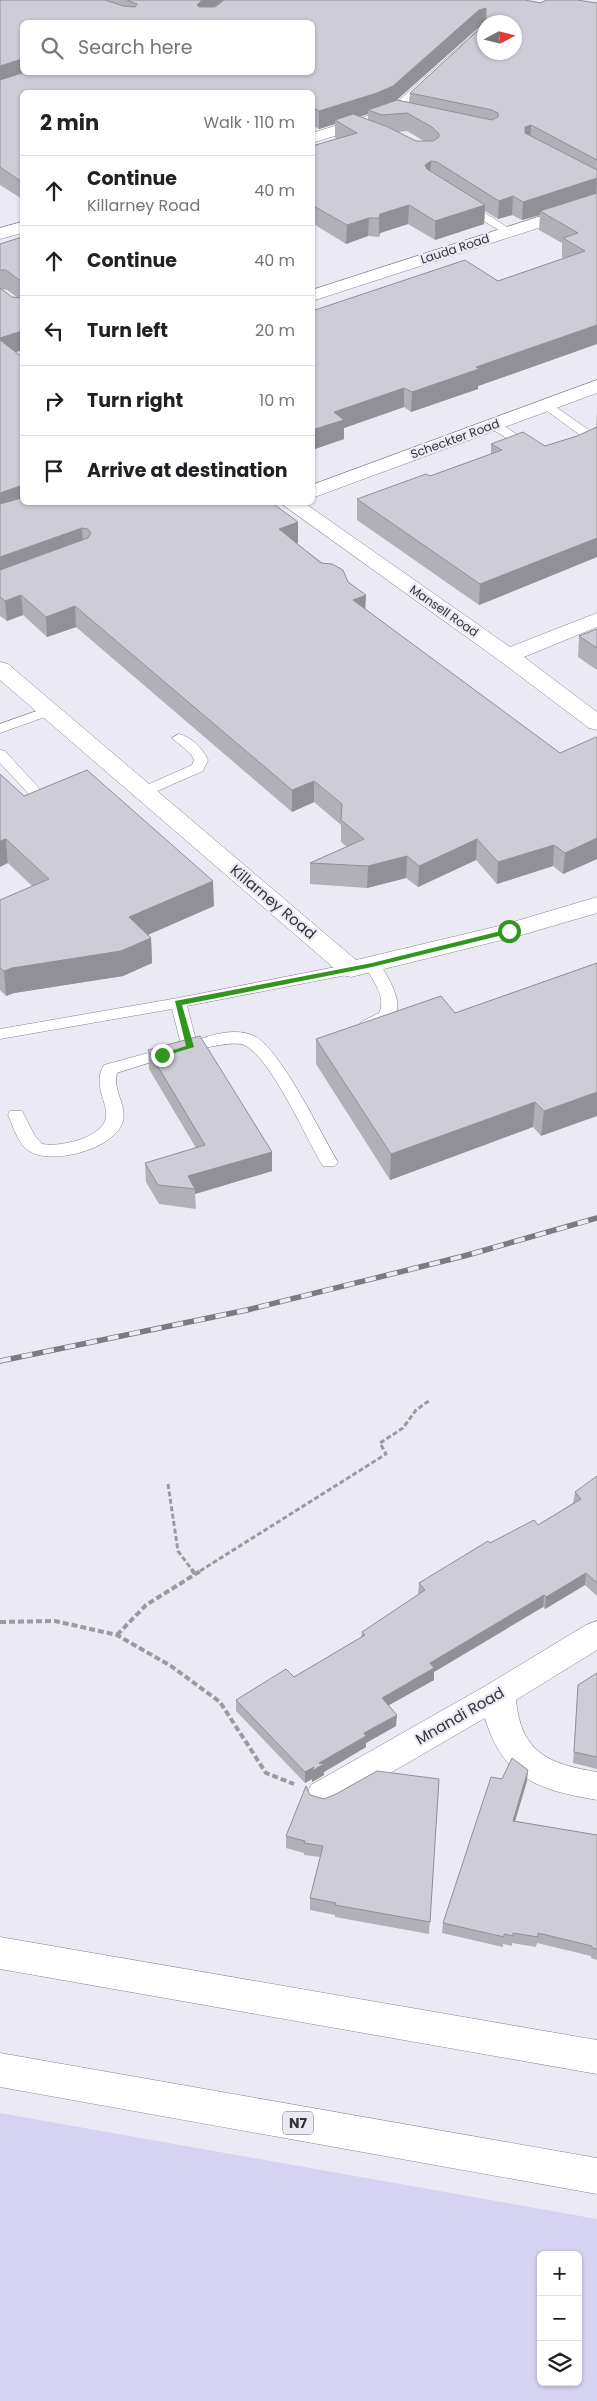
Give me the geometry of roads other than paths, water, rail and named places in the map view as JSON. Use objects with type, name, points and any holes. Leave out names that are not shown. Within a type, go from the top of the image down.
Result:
[{"type":"main road","points":[[315,137],[400,108],[477,38]]},
{"type":"main road","name":"Lauda Road","points":[[315,295],[597,203]]},
{"type":"main road","points":[[0,234],[20,228]]},
{"type":"main road","name":"Scheckter Road","points":[[315,491],[597,386]]},
{"type":"main road","name":"Mansell Road","points":[[293,505],[508,656],[597,723]]},
{"type":"main road","points":[[508,656],[597,618]]},
{"type":"main road","name":"Killarney Road","points":[[0,669],[143,792],[361,967]]},
{"type":"main road","points":[[361,967],[509,931],[597,905]]},
{"type":"main road","name":"Mnandi Road","points":[[323,1795],[499,1694],[597,1634]]},
{"type":"main road","points":[[499,1694],[501,1726],[509,1743],[525,1761],[544,1774],[576,1783],[597,1786]]},
{"type":"main road","points":[[0,1953],[597,2057]]},
{"type":"main road","name":"N7","points":[[0,2070],[597,2176]]},
{"type":"lane","points":[[392,112],[410,116]]},
{"type":"lane","points":[[350,126],[367,135]]},
{"type":"lane","points":[[454,198],[509,232]]},
{"type":"lane","points":[[547,405],[588,437],[586,442],[560,454]]},
{"type":"lane","points":[[494,425],[546,454]]},
{"type":"lane","points":[[0,729],[48,711]]},
{"type":"lane","points":[[143,792],[198,768],[201,760],[197,752],[179,738]]},
{"type":"lane","points":[[0,754],[44,802]]},
{"type":"lane","points":[[0,1034],[178,1003],[361,967],[388,997],[391,1006],[386,1017],[356,1030]]},
{"type":"lane","points":[[178,1003],[190,1047]]},
{"type":"lane","points":[[16,1115],[34,1146],[39,1150],[62,1150],[92,1142],[111,1130],[116,1114],[106,1080],[110,1069],[190,1047],[236,1038],[248,1040],[259,1046],[329,1162]]},
{"type":"railway","points":[[0,1361],[247,1310],[464,1256],[597,1218]]}]
